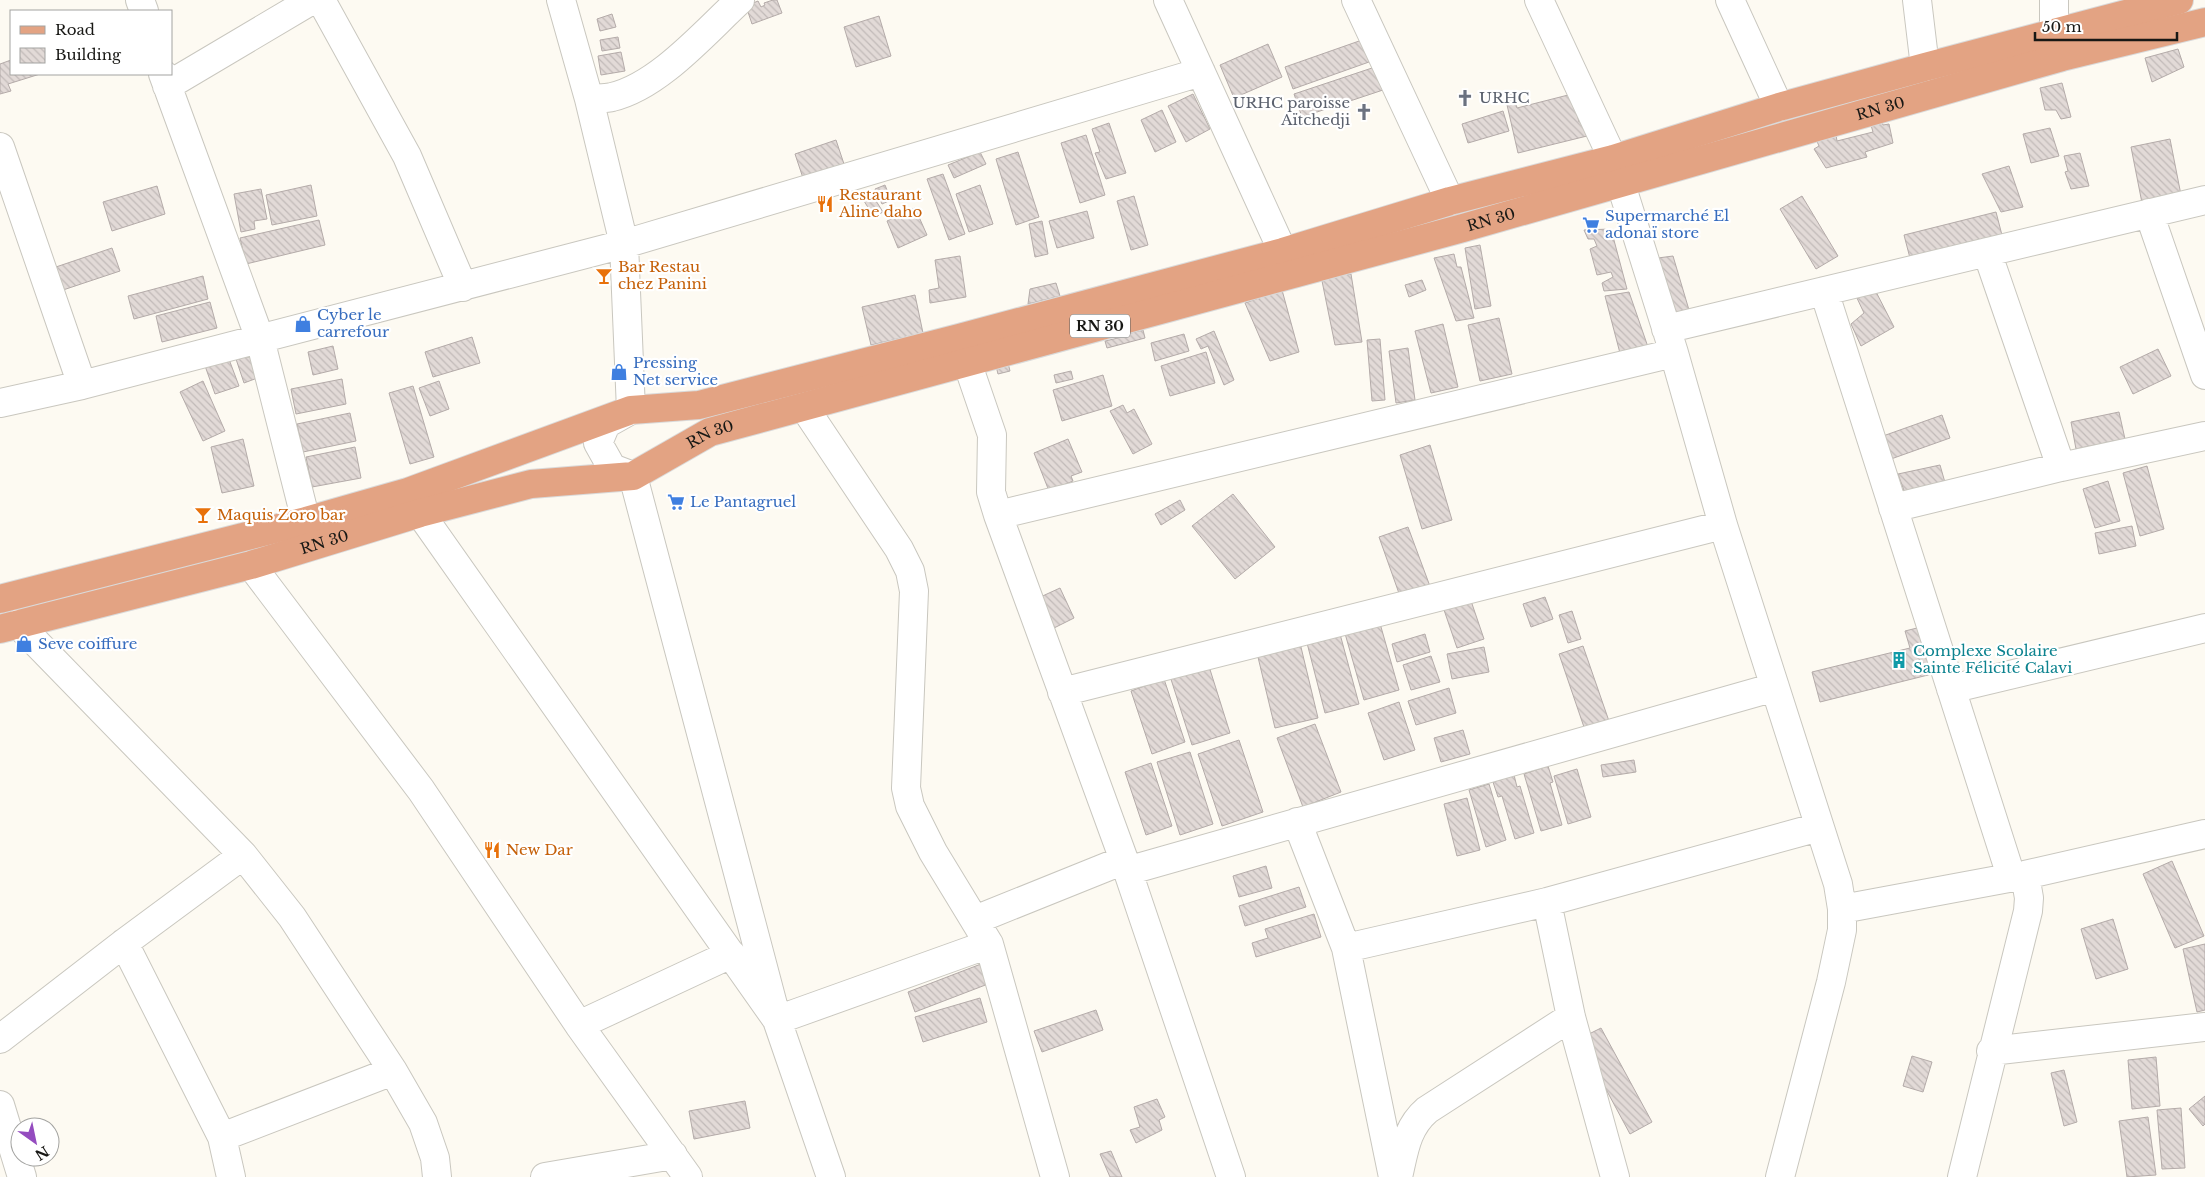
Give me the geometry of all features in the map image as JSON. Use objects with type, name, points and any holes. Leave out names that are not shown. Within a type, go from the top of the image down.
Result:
[{"type":"main road","name":"RN 30","points":[[0,599],[306,521],[408,492],[630,410],[699,405],[1283,252],[1450,201],[1617,171],[1779,107],[2054,31],[2179,0]]},
{"type":"main road","name":"RN 30","points":[[9,626],[251,566],[420,513],[531,484],[633,476],[710,432],[1290,276],[1617,171],[2205,22]]},
{"type":"street","points":[[306,521],[260,338],[165,80],[312,0]]},
{"type":"street","points":[[321,0],[407,156],[463,287]]},
{"type":"street","points":[[561,0],[589,99],[624,244],[630,410],[606,424],[598,443],[612,468],[633,476],[777,1020],[831,1177]]},
{"type":"street","points":[[589,99],[611,98],[633,90],[656,76],[740,0]]},
{"type":"street","points":[[1168,0],[1283,252]]},
{"type":"street","points":[[1356,0],[1450,201]]},
{"type":"street","points":[[1539,0],[1617,171],[1670,341],[1723,524],[1818,827],[1838,884],[1842,909],[1842,930],[1831,982],[1780,1177]]},
{"type":"street","points":[[1730,0],[1779,107]]},
{"type":"street","points":[[1917,0],[1925,66]]},
{"type":"street","points":[[2054,0],[2054,31]]},
{"type":"street","points":[[0,403],[82,385],[624,244],[1201,72]]},
{"type":"street","points":[[0,147],[82,385]]},
{"type":"street","points":[[998,515],[1670,341],[1824,291],[2205,200]]},
{"type":"street","points":[[2149,213],[2205,375]]},
{"type":"street","points":[[1987,252],[2061,467]]},
{"type":"street","points":[[1824,291],[1951,689],[2018,875],[2029,898],[2028,911],[1991,1051],[1962,1177]]},
{"type":"street","points":[[967,362],[992,434],[992,492],[998,515],[1126,866],[1230,1177]]},
{"type":"street","points":[[804,407],[899,549],[910,571],[914,591],[906,788],[910,806],[933,852],[989,944],[1055,1177]]},
{"type":"street","points":[[1893,508],[2061,467],[2205,436]]},
{"type":"street","points":[[420,513],[777,1020]]},
{"type":"street","points":[[1062,692],[1723,524]]},
{"type":"street","points":[[251,566],[422,790],[579,1026],[688,1177]]},
{"type":"street","points":[[9,626],[243,855],[292,916],[393,1071],[423,1123],[435,1158],[437,1177]]},
{"type":"street","points":[[1951,689],[2205,628]]},
{"type":"street","points":[[975,920],[1126,866],[1297,822],[1775,687]]},
{"type":"street","points":[[1297,822],[1346,948],[1393,1177]]},
{"type":"street","points":[[1346,948],[1547,902],[1818,827]]},
{"type":"street","points":[[1842,909],[2018,875],[2205,834]]},
{"type":"street","points":[[0,1039],[124,943],[243,855]]},
{"type":"street","points":[[1547,902],[1571,1017],[1615,1177]]},
{"type":"street","points":[[124,943],[222,1136],[231,1177]]},
{"type":"street","points":[[777,1020],[989,944]]},
{"type":"street","points":[[579,1026],[731,954]]},
{"type":"street","points":[[1398,1177],[1409,1132],[1416,1120],[1427,1110],[1571,1017]]},
{"type":"street","points":[[1991,1051],[2205,1027]]},
{"type":"street","points":[[222,1136],[393,1071]]},
{"type":"street","points":[[0,1105],[22,1177]]},
{"type":"street","points":[[545,1177],[673,1156]]},
{"type":"building","points":[[777,0],[782,13],[752,24],[746,6],[758,1],[761,7],[765,5],[764,3]]},
{"type":"building","points":[[612,14],[616,27],[600,31],[597,19]]},
{"type":"building","points":[[879,16],[891,56],[856,67],[844,27]]},
{"type":"building","points":[[618,37],[620,48],[602,51],[600,40]]},
{"type":"building","points":[[1362,40],[1369,62],[1293,89],[1285,67]]},
{"type":"building","points":[[1268,44],[1282,77],[1234,98],[1220,65]]},
{"type":"building","points":[[2178,49],[2184,67],[2152,82],[2145,58]]},
{"type":"building","points":[[621,52],[625,71],[601,75],[598,56]]},
{"type":"building","points":[[10,60],[10,75],[37,75],[8,84],[11,91],[0,94],[0,64]]},
{"type":"building","points":[[1375,67],[1383,90],[1302,117],[1294,94]]},
{"type":"building","points":[[2062,83],[2071,117],[2061,119],[2056,110],[2045,110],[2040,88]]},
{"type":"building","points":[[1193,94],[1210,129],[1186,142],[1168,106]]},
{"type":"building","points":[[1514,94],[1517,108],[1572,94],[1579,122],[1583,121],[1587,136],[1518,153],[1505,96]]},
{"type":"building","points":[[1162,110],[1176,142],[1155,152],[1141,120]]},
{"type":"building","points":[[1503,111],[1509,131],[1468,143],[1462,124]]},
{"type":"building","points":[[1882,122],[1883,125],[1889,124],[1893,143],[1865,152],[1867,157],[1826,168],[1814,149],[1819,146],[1816,139],[1836,135],[1837,141],[1873,132],[1871,125]]},
{"type":"building","points":[[1109,123],[1126,173],[1106,179],[1095,153],[1100,152],[1092,129]]},
{"type":"building","points":[[2050,128],[2059,156],[2031,163],[2023,134]]},
{"type":"building","points":[[1086,135],[1105,195],[1080,203],[1061,143]]},
{"type":"building","points":[[2170,139],[2181,195],[2142,203],[2131,147]]},
{"type":"building","points":[[836,140],[844,164],[803,178],[795,154]]},
{"type":"building","points":[[980,152],[986,164],[954,178],[948,165]]},
{"type":"building","points":[[1018,152],[1039,217],[1016,225],[996,159]]},
{"type":"building","points":[[2080,153],[2089,186],[2071,189],[2065,172],[2068,171],[2064,156]]},
{"type":"building","points":[[2009,166],[2023,207],[2001,212],[1982,174]]},
{"type":"building","points":[[943,174],[965,234],[949,240],[927,179]]},
{"type":"building","points":[[311,185],[317,216],[272,225],[266,195]]},
{"type":"building","points":[[885,185],[891,200],[882,204],[875,189]]},
{"type":"building","points":[[980,185],[993,224],[969,232],[956,194]]},
{"type":"building","points":[[157,186],[165,214],[112,231],[103,202]]},
{"type":"building","points":[[261,189],[267,219],[254,221],[255,229],[241,232],[234,194]]},
{"type":"building","points":[[873,196],[883,212],[874,217],[864,201]]},
{"type":"building","points":[[1134,196],[1148,245],[1131,250],[1117,201]]},
{"type":"building","points":[[1802,196],[1838,256],[1816,269],[1780,209]]},
{"type":"building","points":[[915,208],[927,235],[898,248],[887,221]]},
{"type":"building","points":[[1087,211],[1094,238],[1057,248],[1049,221]]},
{"type":"building","points":[[1996,212],[2003,239],[1911,262],[1904,235]]},
{"type":"building","points":[[319,220],[325,245],[246,264],[240,238]]},
{"type":"building","points":[[1042,221],[1048,254],[1035,257],[1029,224]]},
{"type":"building","points":[[1611,229],[1627,289],[1604,291],[1602,283],[1613,277],[1611,272],[1597,275],[1590,249],[1597,246],[1594,239],[1588,239],[1584,230]]},
{"type":"building","points":[[1480,245],[1491,306],[1475,309],[1465,248]]},
{"type":"building","points":[[112,248],[120,271],[57,292],[50,269]]},
{"type":"building","points":[[1454,254],[1457,267],[1461,267],[1474,318],[1456,321],[1434,258]]},
{"type":"building","points":[[960,256],[966,297],[930,303],[929,290],[939,288],[935,260]]},
{"type":"building","points":[[1673,256],[1689,310],[1672,313],[1658,258]]},
{"type":"building","points":[[1351,274],[1362,342],[1335,345],[1321,276]]},
{"type":"building","points":[[203,276],[208,299],[134,319],[128,296]]},
{"type":"building","points":[[1422,280],[1426,290],[1409,297],[1405,285]]},
{"type":"building","points":[[1056,283],[1060,296],[1028,304],[1030,289]]},
{"type":"building","points":[[1872,284],[1894,327],[1861,346],[1851,324],[1864,313],[1856,296]]},
{"type":"building","points":[[1282,290],[1299,352],[1270,361],[1245,303]]},
{"type":"building","points":[[1629,292],[1648,347],[1621,357],[1605,296]]},
{"type":"building","points":[[915,295],[923,333],[871,345],[862,307]]},
{"type":"building","points":[[210,302],[217,328],[162,342],[156,316]]},
{"type":"building","points":[[1499,318],[1512,374],[1480,381],[1468,325]]},
{"type":"building","points":[[1443,324],[1458,387],[1431,393],[1415,331]]},
{"type":"building","points":[[1130,327],[1131,333],[1143,330],[1145,338],[1107,348],[1105,341],[1118,338],[1116,331]]},
{"type":"building","points":[[1214,331],[1234,380],[1224,385],[1208,346],[1201,349],[1196,339]]},
{"type":"building","points":[[1184,334],[1189,351],[1155,361],[1151,343]]},
{"type":"building","points":[[472,337],[480,363],[433,377],[425,352]]},
{"type":"building","points":[[1380,339],[1385,400],[1372,401],[1367,340]]},
{"type":"building","points":[[333,346],[338,369],[313,375],[308,352]]},
{"type":"building","points":[[1408,348],[1415,400],[1396,403],[1389,351]]},
{"type":"building","points":[[2158,349],[2171,376],[2133,394],[2120,367]]},
{"type":"building","points":[[251,351],[260,377],[244,383],[235,356]]},
{"type":"building","points":[[1206,352],[1215,383],[1170,396],[1161,366]]},
{"type":"building","points":[[227,354],[239,386],[215,394],[204,363]]},
{"type":"building","points":[[1008,363],[1010,371],[998,374],[996,366]]},
{"type":"building","points":[[1071,371],[1073,379],[1056,383],[1054,375]]},
{"type":"building","points":[[1103,375],[1112,406],[1062,421],[1053,390]]},
{"type":"building","points":[[342,379],[346,404],[296,414],[291,389]]},
{"type":"building","points":[[203,381],[225,431],[203,441],[180,392]]},
{"type":"building","points":[[439,381],[449,409],[430,416],[419,388]]},
{"type":"building","points":[[413,386],[434,457],[410,464],[389,393]]},
{"type":"building","points":[[1123,405],[1127,413],[1134,409],[1152,444],[1133,454],[1110,411]]},
{"type":"building","points":[[2119,412],[2125,439],[2076,449],[2071,422]]},
{"type":"building","points":[[350,413],[356,441],[303,452],[297,424]]},
{"type":"building","points":[[1942,415],[1950,438],[1891,459],[1883,436]]},
{"type":"building","points":[[243,439],[254,486],[222,493],[211,447]]},
{"type":"building","points":[[1068,439],[1082,472],[1071,476],[1073,481],[1049,491],[1034,453]]},
{"type":"building","points":[[1430,445],[1452,520],[1422,529],[1400,455]]},
{"type":"building","points":[[355,447],[361,478],[312,487],[306,457]]},
{"type":"building","points":[[1940,465],[1946,486],[1906,496],[1898,474]]},
{"type":"building","points":[[2147,466],[2164,529],[2140,536],[2123,473]]},
{"type":"building","points":[[2108,481],[2120,521],[2095,528],[2083,489]]},
{"type":"building","points":[[1233,494],[1275,547],[1235,579],[1192,526]]},
{"type":"building","points":[[1180,500],[1185,510],[1161,525],[1155,514]]},
{"type":"building","points":[[2132,526],[2136,546],[2099,554],[2095,533]]},
{"type":"building","points":[[1408,527],[1431,589],[1401,599],[1379,537]]},
{"type":"building","points":[[1060,588],[1074,618],[1050,630],[1036,599]]},
{"type":"building","points":[[1469,595],[1484,639],[1457,648],[1442,604]]},
{"type":"building","points":[[1545,597],[1553,619],[1531,627],[1523,604]]},
{"type":"building","points":[[1572,611],[1581,639],[1568,643],[1559,615]]},
{"type":"building","points":[[1379,620],[1399,690],[1364,700],[1344,630]]},
{"type":"building","name":"Complexe Scolaire Sainte Félicité Calavi","points":[[1929,625],[1940,672],[1820,702],[1812,672],[1910,648],[1905,631]]},
{"type":"building","points":[[1340,634],[1359,704],[1325,713],[1307,643]]},
{"type":"building","points":[[1425,634],[1430,652],[1397,662],[1392,644]]},
{"type":"building","points":[[1300,643],[1318,718],[1275,728],[1257,653]]},
{"type":"building","points":[[1583,646],[1610,724],[1586,733],[1559,654]]},
{"type":"building","points":[[1484,647],[1489,672],[1452,679],[1447,654]]},
{"type":"building","points":[[1431,656],[1440,682],[1411,690],[1403,665]]},
{"type":"building","points":[[1207,660],[1230,733],[1192,745],[1169,673]]},
{"type":"building","points":[[1164,679],[1185,742],[1152,754],[1131,691]]},
{"type":"building","points":[[1449,688],[1456,713],[1416,725],[1408,701]]},
{"type":"building","points":[[1399,702],[1415,750],[1384,760],[1368,713]]},
{"type":"building","points":[[1315,724],[1341,792],[1303,807],[1277,738]]},
{"type":"building","points":[[1463,730],[1470,754],[1441,762],[1434,738]]},
{"type":"building","points":[[1239,740],[1263,812],[1222,826],[1198,754]]},
{"type":"building","points":[[1190,752],[1213,824],[1180,835],[1157,762]]},
{"type":"building","points":[[1634,760],[1636,772],[1603,777],[1601,765]]},
{"type":"building","points":[[1151,763],[1172,826],[1146,835],[1125,772]]},
{"type":"building","points":[[1548,766],[1553,782],[1550,783],[1562,825],[1541,831],[1524,774]]},
{"type":"building","points":[[1577,769],[1591,817],[1568,824],[1554,776]]},
{"type":"building","points":[[1514,775],[1517,787],[1520,786],[1534,833],[1515,839],[1502,796],[1498,797],[1493,782]]},
{"type":"building","points":[[1489,784],[1506,840],[1486,847],[1469,790]]},
{"type":"building","points":[[1467,798],[1480,850],[1457,856],[1444,804]]},
{"type":"building","points":[[2172,861],[2204,936],[2175,948],[2143,874]]},
{"type":"building","points":[[1266,866],[1272,888],[1239,897],[1233,876]]},
{"type":"building","points":[[1299,887],[1306,907],[1245,926],[1239,906]]},
{"type":"building","points":[[1314,914],[1321,937],[1256,957],[1252,943],[1268,938],[1265,929]]},
{"type":"building","points":[[2113,919],[2128,969],[2096,979],[2081,929]]},
{"type":"building","points":[[2205,944],[2205,1010],[2197,1012],[2183,949]]},
{"type":"building","points":[[981,964],[988,984],[915,1012],[908,992]]},
{"type":"building","points":[[980,998],[987,1022],[923,1042],[915,1017]]},
{"type":"building","points":[[1096,1010],[1103,1030],[1042,1052],[1034,1031]]},
{"type":"building","points":[[1601,1028],[1652,1122],[1630,1134],[1579,1039]]},
{"type":"building","points":[[1912,1056],[1932,1062],[1923,1092],[1903,1086]]},
{"type":"building","points":[[2156,1057],[2160,1106],[2132,1109],[2128,1060]]},
{"type":"building","points":[[2064,1070],[2077,1122],[2064,1126],[2051,1073]]},
{"type":"building","points":[[2205,1096],[2205,1124],[2203,1126],[2189,1109]]},
{"type":"building","points":[[1157,1099],[1165,1117],[1159,1120],[1162,1130],[1136,1143],[1130,1130],[1140,1127],[1134,1107]]},
{"type":"building","points":[[745,1101],[750,1128],[694,1139],[689,1111]]},
{"type":"building","points":[[2181,1108],[2185,1168],[2162,1169],[2157,1110]]},
{"type":"building","points":[[2148,1117],[2156,1175],[2127,1177],[2119,1121]]},
{"type":"building","points":[[1111,1151],[1122,1177],[1110,1177],[1100,1154]]},
{"type":"place","name":"URHC","points":[[1465,98]]},
{"type":"place","name":"URHC paroisse Aïtchedji","points":[[1364,112]]},
{"type":"place","name":"Restaurant Aline daho","points":[[825,204]]},
{"type":"place","name":"Supermarché El adonaï store","points":[[1591,225]]},
{"type":"place","name":"Bar Restau chez Panini","points":[[604,276]]},
{"type":"place","name":"Cyber le carrefour","points":[[303,324]]},
{"type":"place","name":"Pressing Net service","points":[[619,372]]},
{"type":"place","name":"Le Pantagruel","points":[[676,502]]},
{"type":"place","name":"Maquis Zoro bar","points":[[203,515]]},
{"type":"place","name":"Seve coiffure","points":[[24,644]]},
{"type":"place","name":"Complexe Scolaire Sainte Félicité Calavi","points":[[1899,660]]},
{"type":"place","name":"New Dar","points":[[492,850]]}]
